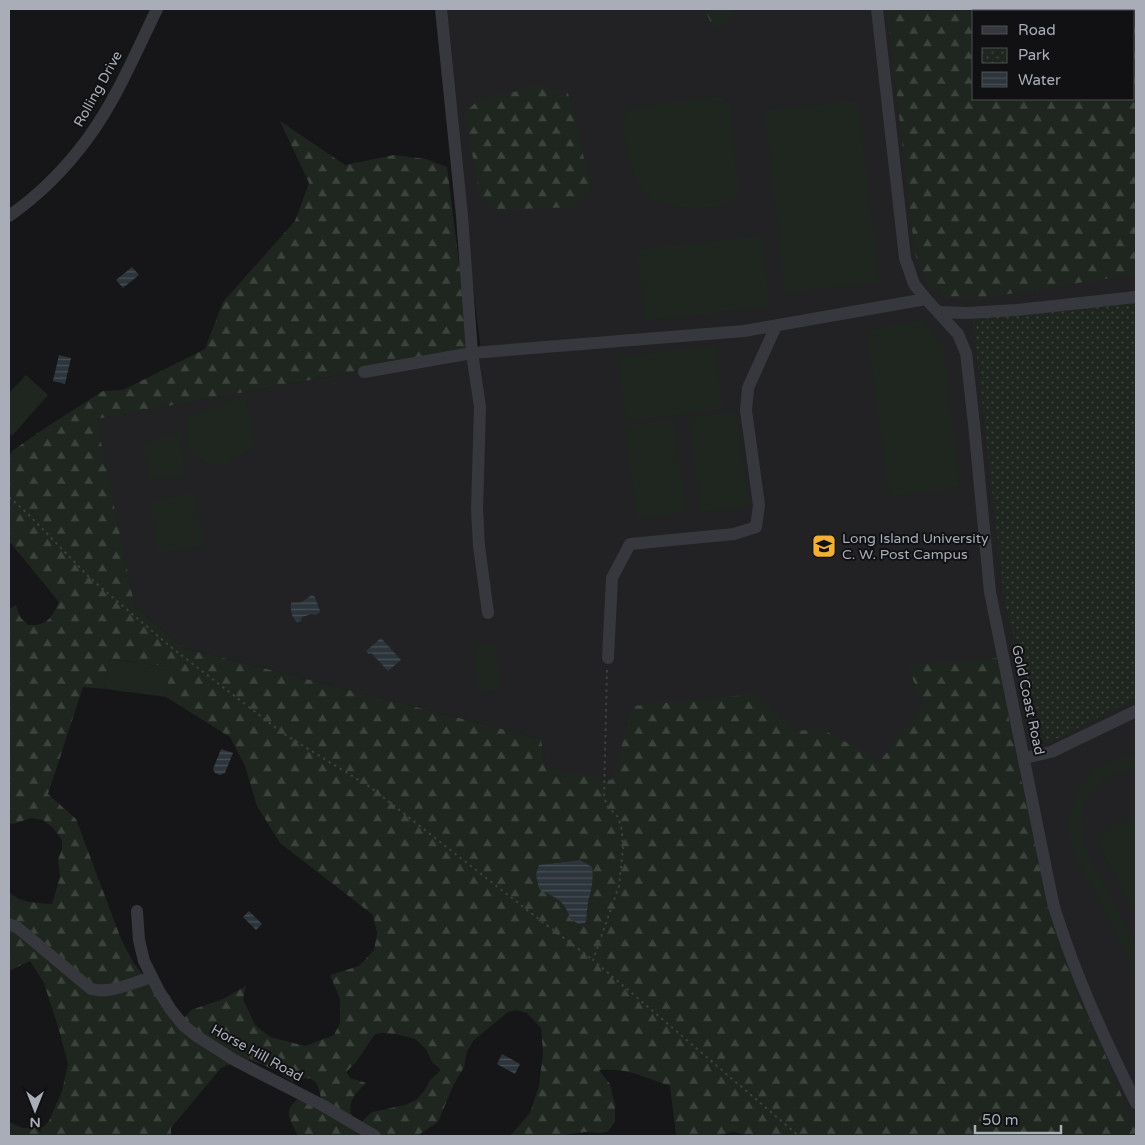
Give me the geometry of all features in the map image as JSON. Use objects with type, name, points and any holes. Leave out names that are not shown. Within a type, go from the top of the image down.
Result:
[{"type":"street","name":"Rolling Drive","points":[[9,216],[61,171],[88,138],[112,100],[156,9]]},
{"type":"street","points":[[441,9],[462,216],[472,353],[480,407],[477,509],[479,546],[488,612]]},
{"type":"street","name":"Gold Coast Road","points":[[877,9],[905,258],[914,284],[958,334],[966,353],[990,592],[1055,909],[1084,993],[1110,1052],[1136,1103]]},
{"type":"street","points":[[939,312],[967,314],[1136,297]]},
{"type":"street","points":[[364,372],[472,353],[744,332],[926,299]]},
{"type":"street","points":[[608,658],[612,578],[630,544],[734,534],[756,527],[759,505],[746,410],[748,388],[776,326]]},
{"type":"street","points":[[1025,758],[1051,752],[1136,711]]},
{"type":"street","name":"Horse Hill Road","points":[[137,911],[138,940],[144,961],[159,992],[184,1026],[236,1061],[375,1136]]},
{"type":"street","points":[[9,924],[18,928],[91,989],[99,991],[108,990],[152,976]]},
{"type":"path","points":[[9,496],[90,578],[172,648],[284,734],[370,787],[593,960],[799,1136]]},
{"type":"path","points":[[593,960],[619,886],[622,848],[622,831],[618,817],[607,806],[604,796],[608,658]]},
{"type":"shaded area","name":"Long Island University C. W. Post Campus","points":[[441,9],[1136,9],[1136,1136],[546,768],[541,739],[184,648],[135,607],[95,419],[470,351],[481,352]]},
{"type":"green space","points":[[707,9],[734,9],[728,21],[714,30],[707,14]]},
{"type":"green space","points":[[887,9],[1136,9],[1136,274],[982,298],[946,297],[929,285],[915,254]]},
{"type":"green space","points":[[539,86],[568,93],[591,187],[575,207],[495,210],[480,198],[465,112],[479,100]]},
{"type":"green space","points":[[719,96],[729,103],[739,197],[707,208],[673,206],[651,198],[637,180],[627,154],[624,136],[626,109]]},
{"type":"green space","points":[[858,101],[879,282],[785,292],[765,111]]},
{"type":"green space","points":[[280,121],[345,165],[394,155],[426,159],[447,167],[470,351],[96,419],[135,607],[184,648],[541,739],[546,768],[612,780],[633,706],[756,694],[796,731],[822,729],[880,761],[924,705],[907,666],[997,658],[1040,869],[1051,908],[1077,993],[1103,1050],[1136,1131],[1136,1136],[749,1136],[734,1132],[719,1136],[676,1136],[670,1086],[635,1074],[608,1069],[599,1070],[610,1084],[615,1105],[615,1122],[607,1132],[585,1132],[556,1136],[510,1136],[530,1113],[539,1086],[543,1053],[541,1028],[527,1013],[516,1010],[508,1012],[474,1040],[467,1051],[464,1067],[453,1086],[438,1122],[417,1136],[298,1136],[290,1120],[290,1107],[299,1098],[321,1099],[316,1083],[305,1078],[292,1082],[264,1065],[250,1060],[242,1060],[221,1068],[171,1128],[171,1136],[9,1136],[9,1122],[22,1128],[43,1127],[49,1121],[62,1091],[68,1064],[44,983],[30,961],[9,971],[9,892],[13,896],[24,900],[52,904],[60,877],[58,860],[62,849],[62,840],[53,828],[43,820],[31,818],[13,824],[9,823],[9,609],[16,605],[20,617],[28,625],[35,625],[48,620],[59,602],[9,541],[9,456],[12,451],[45,428],[103,391],[123,390],[205,349],[223,302],[295,221],[309,183]],"holes":[[[109,659],[169,667],[166,697],[230,737],[245,766],[257,806],[280,843],[373,915],[377,933],[374,950],[359,966],[330,975],[340,999],[340,1023],[334,1035],[305,1046],[270,1037],[255,1025],[243,999],[246,986],[223,999],[191,1010],[178,1026],[172,1018],[171,996],[154,985],[133,962],[121,939],[76,819],[48,794],[83,687],[105,689]],[[579,860],[590,897],[587,905],[587,917],[570,918],[568,909],[539,865]],[[376,1034],[396,1034],[415,1039],[426,1049],[432,1062],[441,1070],[430,1080],[425,1090],[416,1100],[405,1105],[372,1112],[354,1129],[351,1104],[355,1094],[366,1083],[350,1078],[346,1072],[356,1062]]]},
{"type":"green space","points":[[762,236],[770,306],[645,321],[637,250]]},
{"type":"green space","points":[[1136,295],[1136,698],[1046,744],[1005,605],[973,319]]},
{"type":"green space","points":[[924,320],[943,345],[960,487],[889,496],[867,331]]},
{"type":"green space","points":[[715,346],[722,409],[626,421],[618,357]]},
{"type":"green space","points":[[26,375],[48,395],[12,436],[9,433],[9,393]]},
{"type":"green space","points":[[241,398],[247,402],[255,446],[226,464],[207,463],[198,459],[185,444],[188,417]]},
{"type":"green space","points":[[737,412],[749,506],[701,512],[689,418]]},
{"type":"green space","points":[[674,420],[686,512],[637,519],[625,426]]},
{"type":"green space","points":[[181,432],[185,476],[150,478],[143,444]]},
{"type":"green space","points":[[195,493],[204,545],[159,553],[150,501]]},
{"type":"green space","points":[[495,643],[500,689],[479,691],[474,645]]},
{"type":"green space","points":[[109,659],[170,667],[166,697],[105,689]]},
{"type":"green space","points":[[1136,755],[1136,768],[1115,773],[1098,785],[1086,801],[1081,819],[1083,842],[1136,946],[1136,973],[1072,849],[1068,819],[1080,786],[1094,769],[1116,759]]},
{"type":"green space","points":[[1136,814],[1136,916],[1094,836]]},
{"type":"water","points":[[132,267],[139,275],[123,288],[116,280]]},
{"type":"water","points":[[59,355],[71,358],[65,384],[53,381]]},
{"type":"water","points":[[312,595],[315,597],[319,613],[302,617],[301,621],[297,622],[292,614],[291,603],[301,602]]},
{"type":"water","points":[[381,638],[401,660],[388,671],[371,653],[369,654],[366,651]]},
{"type":"water","points":[[221,749],[233,753],[225,773],[220,775],[215,773],[213,769]]},
{"type":"water","points":[[580,860],[592,867],[593,876],[586,920],[585,923],[578,924],[570,918],[562,903],[539,889],[536,874],[539,865]]},
{"type":"water","points":[[249,911],[262,924],[256,930],[243,917]]},
{"type":"water","points":[[502,1054],[520,1064],[515,1074],[497,1064]]},
{"type":"place","name":"Long Island University C. W. Post Campus","points":[[824,546]]}]
